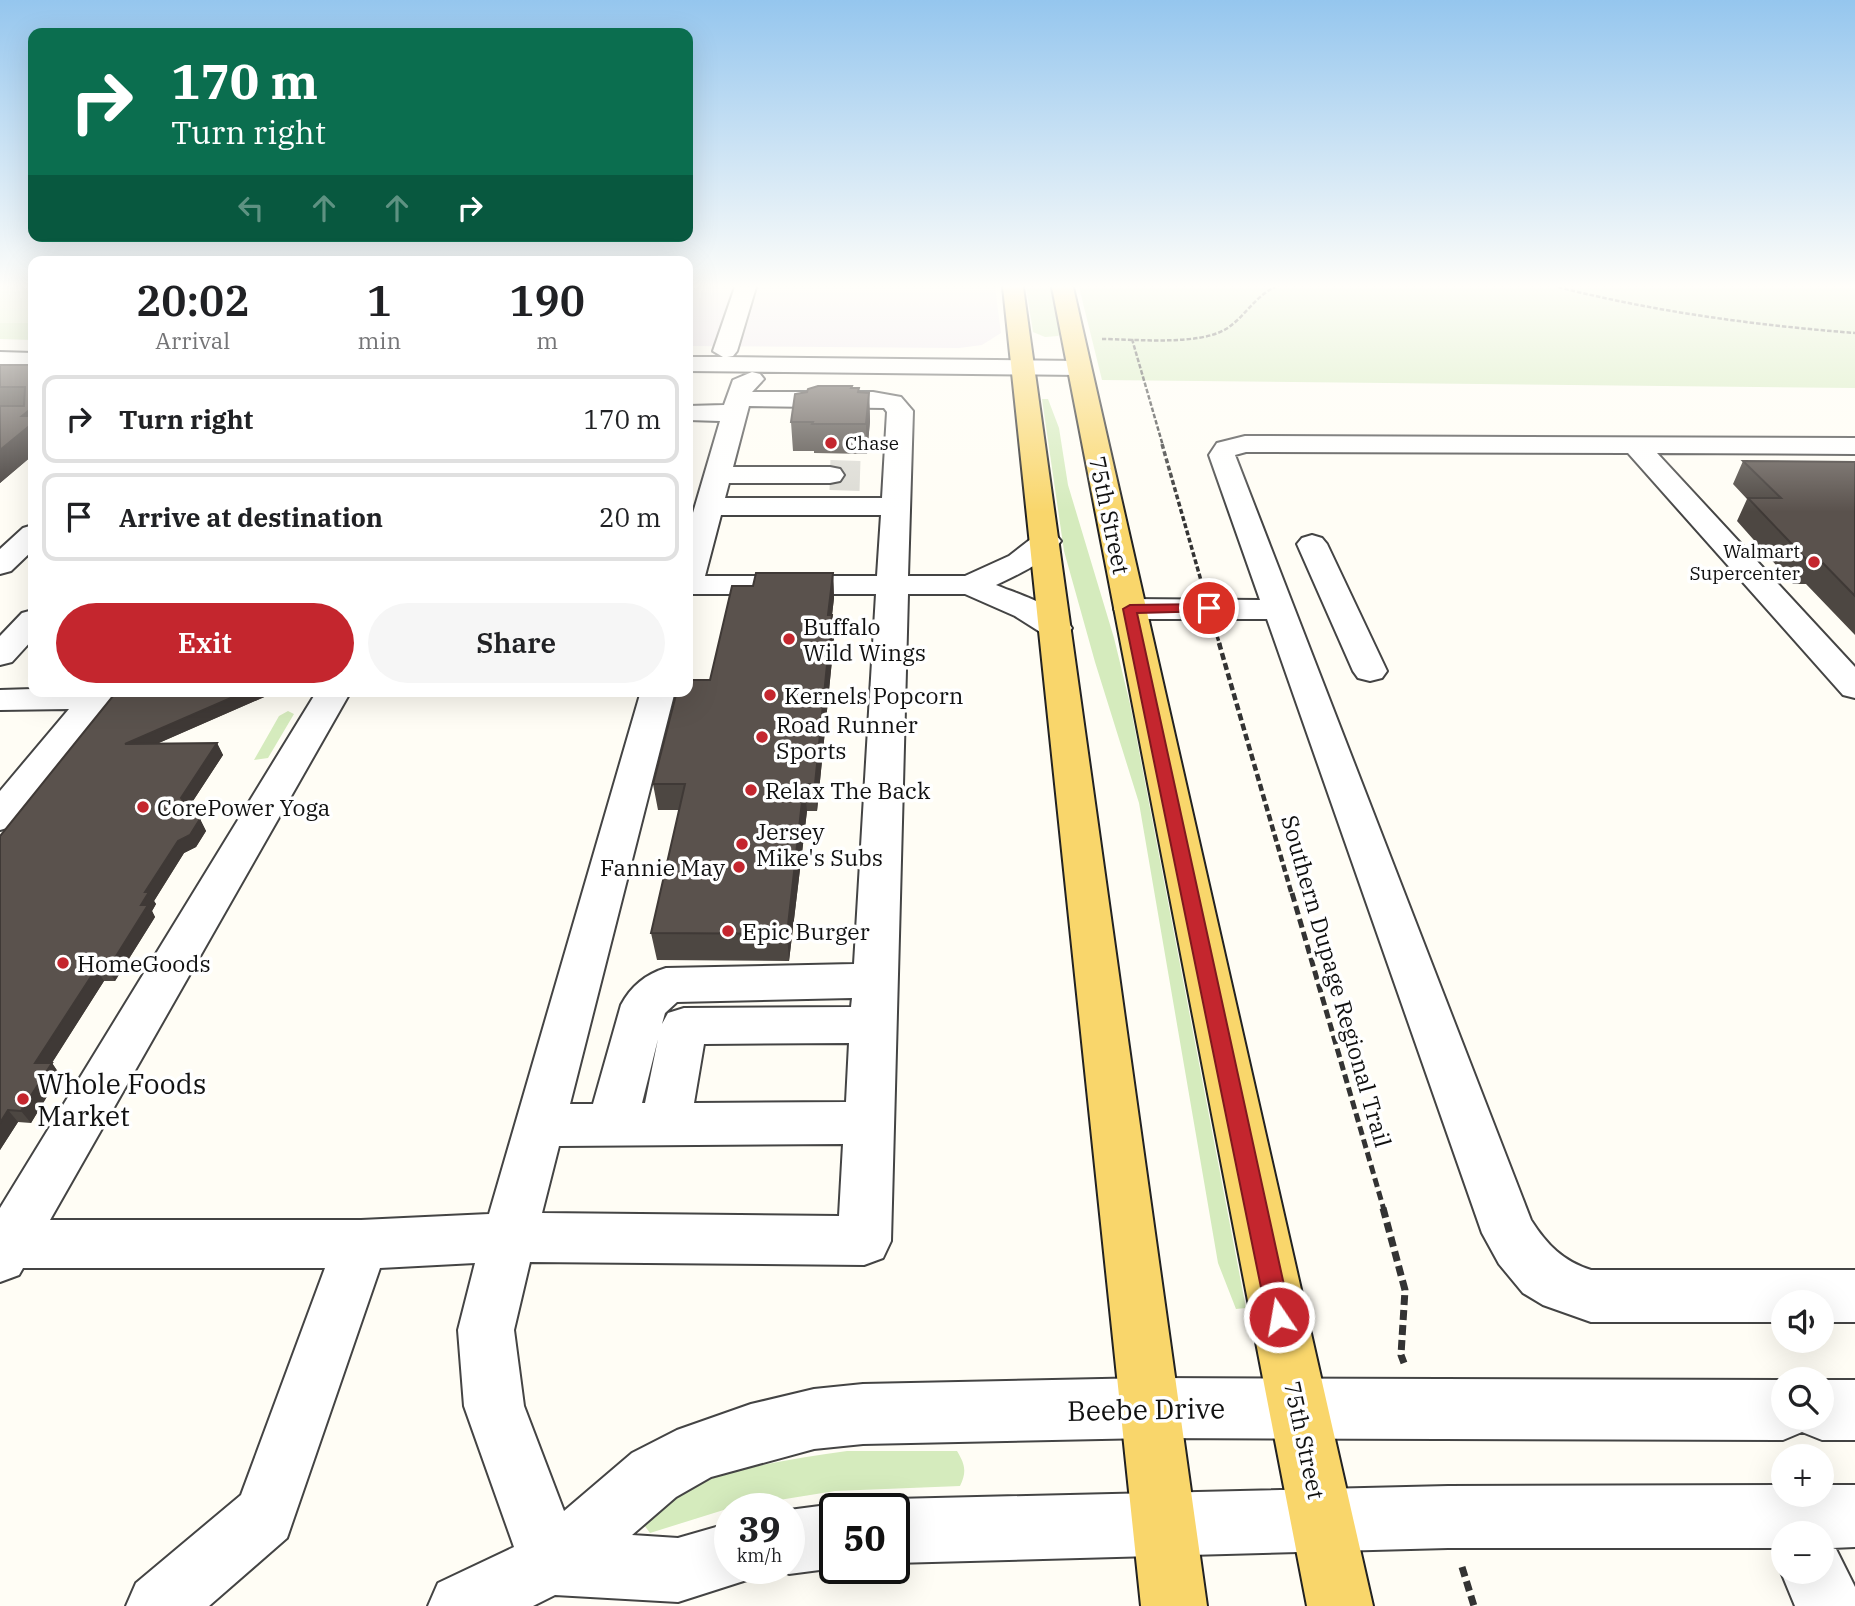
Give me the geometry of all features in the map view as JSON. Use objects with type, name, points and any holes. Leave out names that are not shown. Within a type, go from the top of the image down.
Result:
[{"type":"main road","points":[[1023,362],[1174,1606]]},
{"type":"main road","name":"75th Street","points":[[1077,362],[1340,1606]]},
{"type":"street","points":[[693,565],[738,399],[729,374],[710,362]]},
{"type":"street","points":[[738,362],[786,365],[931,362]]},
{"type":"street","points":[[738,399],[786,365]]},
{"type":"street","points":[[4,1251],[361,1244],[509,1237],[864,1241],[892,585],[889,486],[900,411],[892,402],[873,399],[738,399],[693,412]]},
{"type":"street","points":[[1855,446],[1245,444],[1226,450],[1222,455],[1509,1233],[1527,1264],[1557,1286],[1591,1296],[1855,1296]]},
{"type":"street","points":[[1635,445],[1855,688]]},
{"type":"street","points":[[717,475],[830,475]]},
{"type":"street","points":[[708,507],[889,486]]},
{"type":"street","points":[[0,565],[28,539]]},
{"type":"street","points":[[970,585],[1020,562],[1046,541]]},
{"type":"street","points":[[1312,544],[1370,671]]},
{"type":"street","points":[[693,584],[970,585],[1026,609],[1056,628]]},
{"type":"street","points":[[1130,609],[1278,610]]},
{"type":"street","points":[[0,655],[28,625]]},
{"type":"street","points":[[4,1251],[330,697]]},
{"type":"street","points":[[552,1563],[494,1406],[486,1330],[656,697]]},
{"type":"street","points":[[0,700],[97,698],[0,817]]},
{"type":"street","points":[[611,1125],[644,1005],[666,985],[874,1003]]},
{"type":"street","points":[[665,1125],[684,1026],[874,1003]]},
{"type":"street","points":[[539,1125],[869,1123]]},
{"type":"street","points":[[159,1606],[265,1516],[361,1244]]},
{"type":"street","name":"Beebe Drive","points":[[461,1606],[552,1563],[654,1475],[698,1451],[787,1423],[863,1414],[1150,1408],[1771,1410]]},
{"type":"street","points":[[1834,1410],[1855,1410]]},
{"type":"street","points":[[1814,1521],[1855,1516]]},
{"type":"street","points":[[910,1531],[1322,1520],[1771,1524]]},
{"type":"street","name":"Beebe Drive","points":[[552,1563],[678,1570],[714,1560]]},
{"type":"street","points":[[1819,1584],[1830,1606]]},
{"type":"path","points":[[1139,362],[1202,584]]},
{"type":"path","name":"Southern Dupage Regional Trail","points":[[1216,633],[1398,1259],[1405,1290],[1401,1355]]},
{"type":"green space","points":[[1098,362],[1855,362],[1855,388],[1102,380]]},
{"type":"green space","points":[[1042,399],[1048,399],[1059,428],[1068,485],[1114,638],[1130,704],[1246,1308],[1236,1309],[1218,1263],[1139,803],[1064,551]]},
{"type":"green space","points":[[288,711],[294,714],[268,758],[254,760],[279,716]]},
{"type":"green space","points":[[847,1451],[957,1451],[963,1464],[964,1476],[960,1486],[835,1491],[805,1496],[805,1493],[714,1493],[714,1513],[650,1533],[644,1525],[644,1513],[677,1492],[722,1475]]},
{"type":"building","points":[[0,365],[28,365],[28,411],[22,416],[28,416],[28,427],[0,450],[0,406],[24,406],[25,387],[0,387]]},
{"type":"building","points":[[818,386],[852,386],[851,388],[859,388],[858,392],[869,393],[866,424],[791,422],[795,394]]},
{"type":"building","name":"Walmart Supercenter","points":[[1743,461],[1855,462],[1855,596],[1819,559],[1806,559],[1748,498],[1781,498]]},
{"type":"building","points":[[756,573],[833,573],[828,615],[832,615],[815,784],[804,784],[787,934],[651,933],[685,784],[653,784],[675,697],[693,697],[693,680],[710,680],[732,586],[753,586]]},
{"type":"building","name":"HomeGoods","points":[[112,697],[233,697],[125,744],[217,743],[181,798],[200,819],[190,835],[178,841],[145,892],[149,892],[141,905],[148,905],[108,969],[96,969],[35,1063],[52,1063],[21,1111],[8,1110],[0,1123],[0,836]]},
{"type":"tunnel","points":[[830,475],[863,476]]},
{"type":"place","name":"Chase","points":[[831,443]]},
{"type":"place","name":"Walmart Supercenter","points":[[1814,562]]},
{"type":"place","name":"Buffalo Wild Wings","points":[[789,639]]},
{"type":"place","name":"Kernels Popcorn","points":[[770,695]]},
{"type":"place","name":"Road Runner Sports","points":[[762,737]]},
{"type":"place","name":"Relax The Back","points":[[751,790]]},
{"type":"place","name":"CorePower Yoga","points":[[143,807]]},
{"type":"place","name":"Jersey Mike's Subs","points":[[742,844]]},
{"type":"place","name":"Fannie May","points":[[739,867]]},
{"type":"place","name":"Epic Burger","points":[[728,931]]},
{"type":"place","name":"HomeGoods","points":[[63,963]]},
{"type":"place","name":"Whole Foods Market","points":[[23,1099]]},
{"type":"route","points":[[1209,608],[1130,609],[1279,1317]]}]
